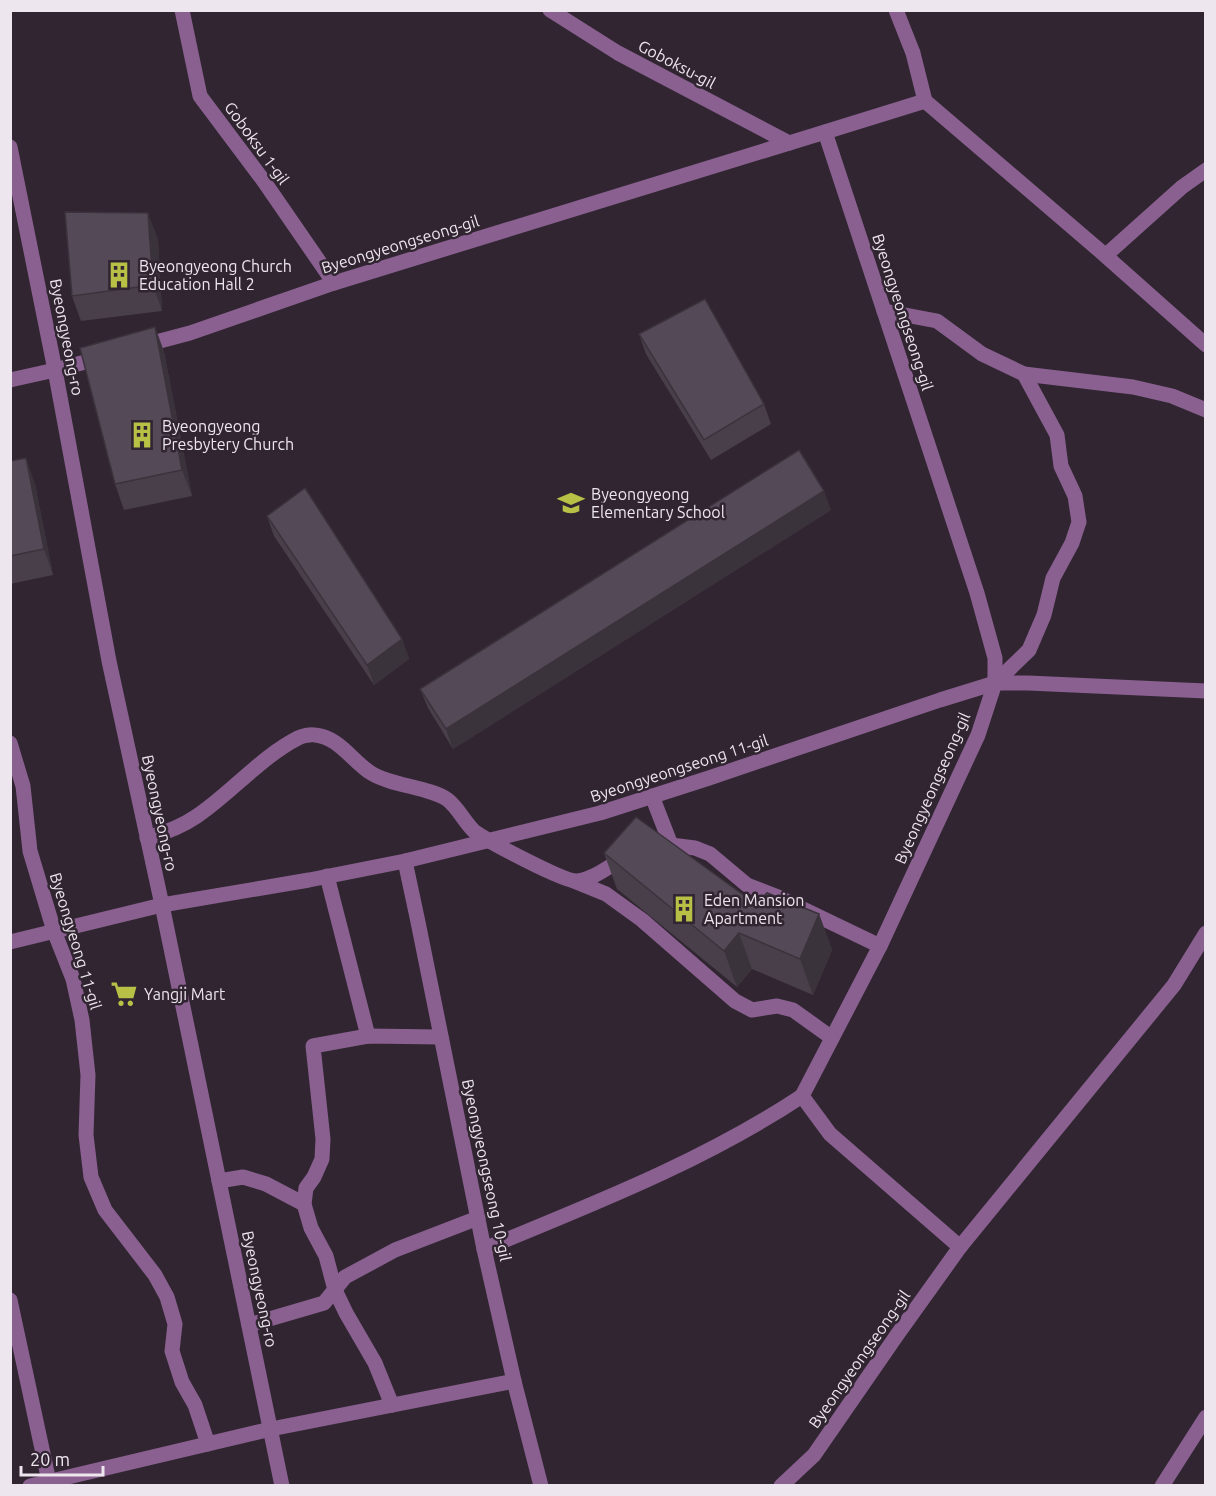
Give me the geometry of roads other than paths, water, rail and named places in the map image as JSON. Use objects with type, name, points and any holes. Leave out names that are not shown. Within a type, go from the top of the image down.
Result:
[{"type":"street","name":"Goboksu 1-gil","points":[[182,10],[200,96],[263,180],[334,283]]},
{"type":"street","name":"Goboksu-gil","points":[[550,10],[618,53],[789,143]]},
{"type":"street","points":[[896,10],[913,53],[925,100],[1106,255],[1206,345]]},
{"type":"street","name":"Byeongyeongseong-gil","points":[[10,380],[190,333],[334,283],[925,100]]},
{"type":"street","name":"Byeongyeongseong-gil","points":[[802,1096],[880,946],[978,735],[995,684],[995,658],[977,593],[825,132]]},
{"type":"street","name":"Byeongyeong-ro","points":[[10,147],[55,370],[109,661],[282,1485]]},
{"type":"street","points":[[1106,255],[1182,187],[1206,170]]},
{"type":"street","points":[[884,311],[937,321],[982,354],[1024,374],[1133,387],[1172,396],[1206,410]]},
{"type":"street","points":[[995,684],[1029,650],[1044,615],[1053,578],[1072,543],[1079,522],[1075,496],[1061,466],[1057,435],[1024,374]]},
{"type":"street","name":"Byeongyeongseong 11-gil","points":[[10,942],[162,905],[405,861],[600,813],[940,700],[995,684],[1028,683],[1206,691]]},
{"type":"street","points":[[147,838],[171,831],[197,816],[278,751],[300,736],[315,735],[331,740],[371,772],[448,800],[473,830],[488,840],[559,876],[606,894],[642,920],[735,1001],[752,1010],[777,1006],[793,1010],[832,1038]]},
{"type":"street","name":"Byeongyeong 11-gil","points":[[10,743],[22,786],[30,851],[54,932],[72,979],[82,1020],[88,1075],[86,1135],[91,1178],[105,1210],[155,1275],[167,1297],[175,1324],[172,1351],[182,1382],[195,1405],[208,1444]]},
{"type":"street","points":[[652,796],[671,845]]},
{"type":"street","points":[[574,881],[590,878],[640,851],[671,845],[695,848],[710,854],[747,885],[778,897],[880,946]]},
{"type":"street","name":"Byeongyeongseong 10-gil","points":[[405,861],[484,1249],[514,1381],[541,1485]]},
{"type":"street","points":[[327,876],[368,1036]]},
{"type":"street","name":"Byeongyeongseong-gil","points":[[786,1483],[814,1455],[960,1248],[1174,985],[1206,933]]},
{"type":"street","points":[[392,1405],[375,1363],[335,1290],[326,1256],[311,1228],[304,1204],[306,1188],[322,1159],[323,1139],[313,1046],[368,1036],[441,1037]]},
{"type":"street","points":[[484,1249],[651,1178],[718,1146],[771,1117],[802,1096],[830,1134],[960,1248]]},
{"type":"street","points":[[219,1181],[243,1177],[266,1184],[304,1204]]},
{"type":"street","points":[[249,1325],[324,1303],[345,1277],[395,1250],[478,1218]]},
{"type":"street","points":[[10,1300],[50,1483]]},
{"type":"street","points":[[30,1485],[50,1483],[271,1429],[514,1381]]},
{"type":"street","points":[[1162,1485],[1206,1417]]},
{"type":"place","name":"Byeongyeong Church Education Hall 2","points":[[119,275]]},
{"type":"place","name":"Byeongyeong Presbytery Church","points":[[142,435]]},
{"type":"place","name":"Byeongyeong Elementary School","points":[[571,503]]},
{"type":"place","name":"Eden Mansion Apartment","points":[[684,909]]},
{"type":"place","name":"Yangji Mart","points":[[124,994]]}]
